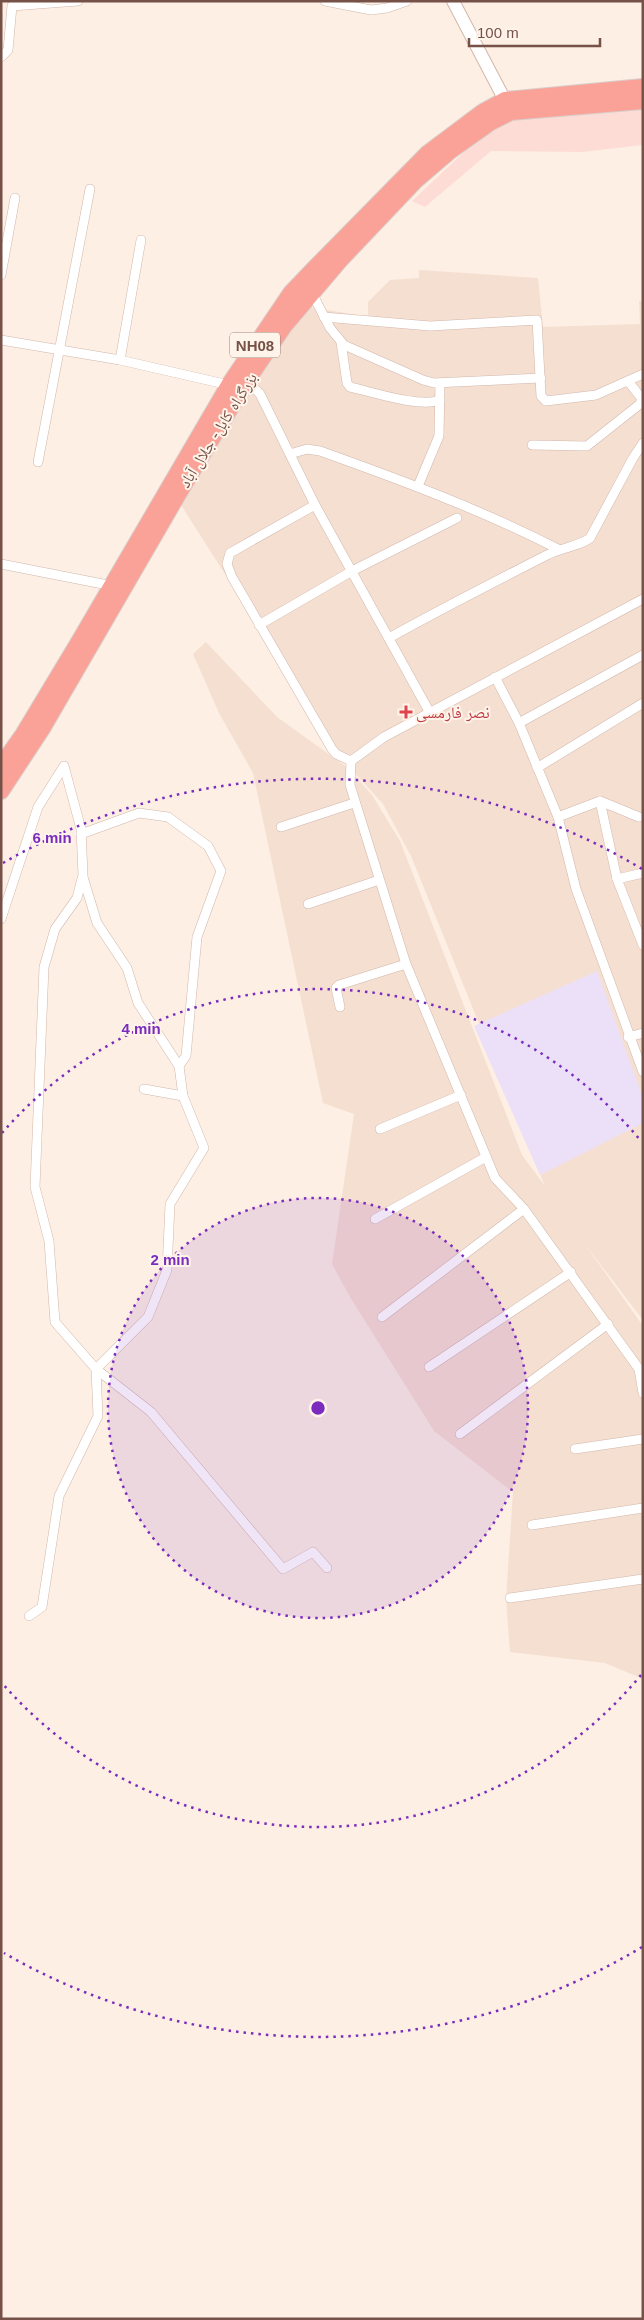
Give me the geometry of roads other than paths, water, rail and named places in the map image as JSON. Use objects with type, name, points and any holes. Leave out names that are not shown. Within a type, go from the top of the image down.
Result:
[{"type":"highway","name":"بزرگراه کابل- جلال آباد","points":[[1,790],[43,727],[117,587],[228,385],[291,293],[427,154],[455,131],[508,106],[643,87]]},
{"type":"highway","name":"بزرگراه کابل- جلال آباد","points":[[1,766],[23,735],[248,379],[311,291],[415,181],[508,106],[643,101]]},
{"type":"street","points":[[1,57],[8,50],[12,6],[78,1]]},
{"type":"street","points":[[325,1],[370,10],[387,8],[406,1]]},
{"type":"street","points":[[453,1],[508,106]]},
{"type":"street","points":[[38,462],[90,189]]},
{"type":"street","points":[[1,275],[15,198]]},
{"type":"street","points":[[120,360],[141,240]]},
{"type":"street","points":[[311,291],[324,317],[341,342],[347,384],[350,387],[368,390],[401,400],[432,402],[440,400]]},
{"type":"street","points":[[324,317],[430,326],[537,320],[541,396],[546,401],[596,395],[643,374]]},
{"type":"street","points":[[1,340],[120,360],[228,385]]},
{"type":"street","points":[[341,342],[415,377],[440,382],[541,378]]},
{"type":"street","points":[[248,379],[250,384],[260,394],[315,505],[430,713]]},
{"type":"street","points":[[532,445],[592,444],[640,404],[642,399],[628,381]]},
{"type":"street","points":[[418,486],[439,436],[440,382]]},
{"type":"street","points":[[390,638],[459,599],[558,549],[586,542],[590,538],[632,458],[643,443]]},
{"type":"street","points":[[290,454],[306,449],[320,451],[418,486],[520,529],[558,549]]},
{"type":"street","points":[[315,505],[236,549],[228,556],[228,569],[332,749],[336,754],[351,761]]},
{"type":"street","points":[[259,624],[352,571],[457,518]]},
{"type":"street","points":[[1,564],[117,587]]},
{"type":"street","points":[[351,761],[384,737],[643,600]]},
{"type":"street","points":[[519,723],[643,655]]},
{"type":"street","points":[[495,677],[519,723],[558,817],[576,889],[628,1037],[643,1072]]},
{"type":"street","points":[[538,768],[643,703]]},
{"type":"street","points":[[351,761],[350,785],[354,803],[406,964],[495,1178],[524,1209],[639,1369],[643,1393]]},
{"type":"street","points":[[1,919],[38,807],[64,766],[81,834],[83,875],[98,923],[127,968],[138,1003],[179,1066],[183,1096],[204,1148],[170,1204],[167,1270],[148,1317],[96,1369],[98,1416],[59,1496],[42,1607],[29,1616]]},
{"type":"street","points":[[558,817],[600,801],[639,817]]},
{"type":"street","points":[[600,801],[617,880],[643,945]]},
{"type":"street","points":[[281,827],[354,803]]},
{"type":"street","points":[[81,834],[139,813],[168,817],[208,846],[221,871],[197,937],[186,1056],[179,1066]]},
{"type":"street","points":[[617,880],[643,873]]},
{"type":"street","points":[[83,875],[77,898],[55,929],[44,967],[35,1187],[49,1241],[55,1322],[96,1369],[151,1412],[283,1569],[313,1552],[327,1568]]},
{"type":"street","points":[[308,904],[379,880]]},
{"type":"street","points":[[340,1007],[336,988],[339,985],[406,964]]},
{"type":"street","points":[[628,1037],[643,1033]]},
{"type":"street","points":[[144,1089],[183,1096]]},
{"type":"street","points":[[380,1129],[461,1095]]},
{"type":"street","points":[[375,1219],[486,1157]]},
{"type":"street","points":[[382,1317],[524,1209]]},
{"type":"street","points":[[429,1367],[571,1272]]},
{"type":"street","points":[[460,1434],[608,1324]]},
{"type":"street","points":[[575,1449],[643,1439]]},
{"type":"street","points":[[532,1526],[643,1508]]},
{"type":"street","points":[[510,1598],[643,1579]]},
{"type":"place","name":"نصر فارمسی","points":[[406,712]]}]
